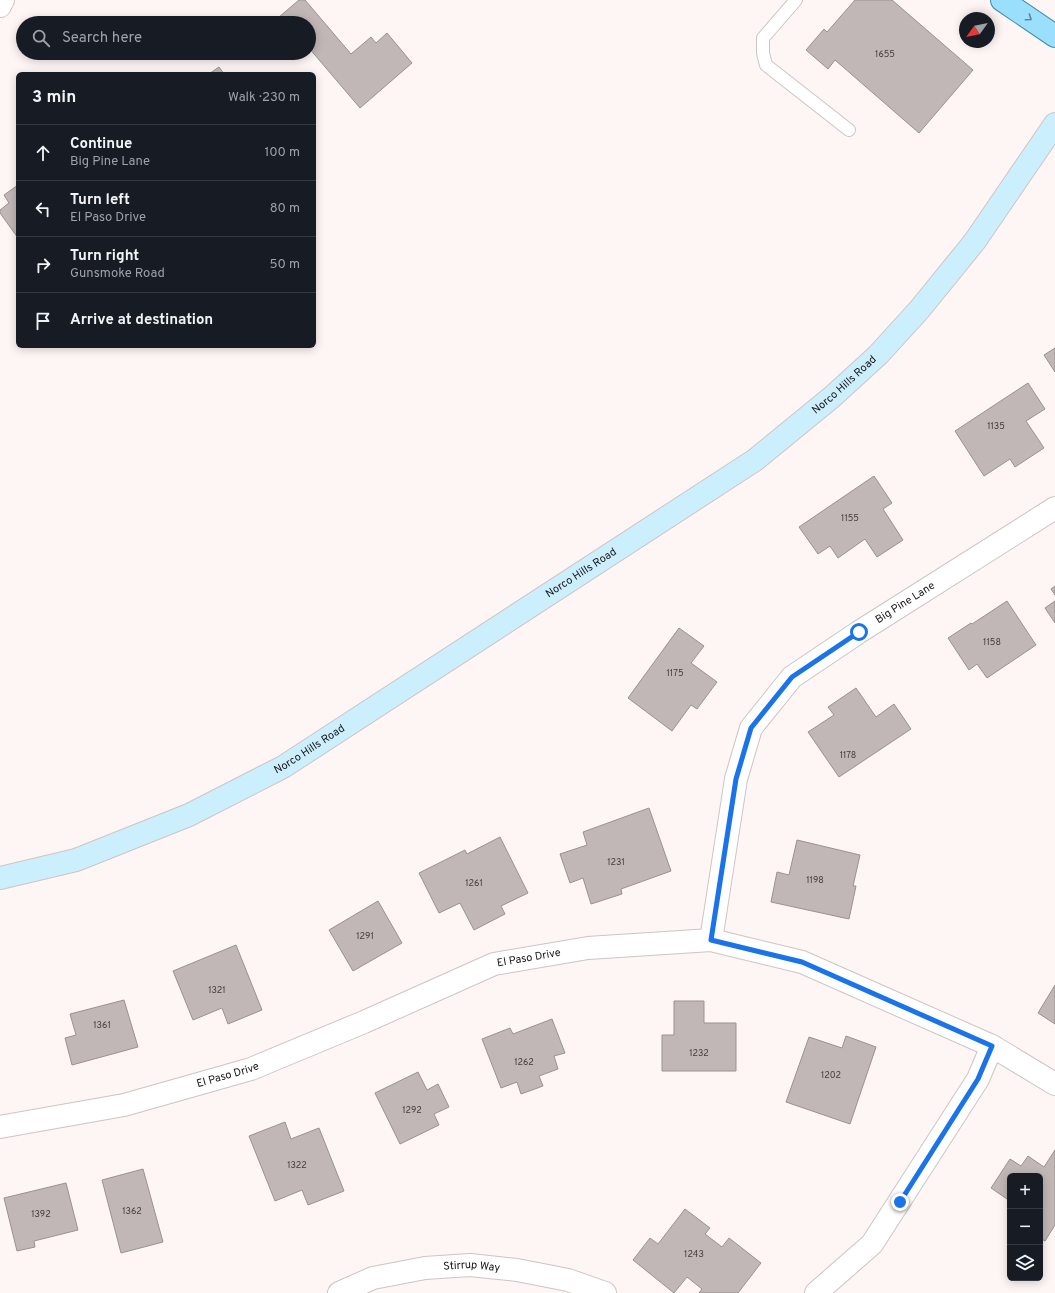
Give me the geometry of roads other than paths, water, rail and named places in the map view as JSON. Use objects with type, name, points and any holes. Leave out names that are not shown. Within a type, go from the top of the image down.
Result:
[{"type":"main road","points":[[1002,0],[1055,36]]},
{"type":"street","points":[[0,6],[3,0]]},
{"type":"street","name":"Norco Hills Road","points":[[0,878],[76,860],[189,815],[284,767],[755,460],[832,397],[878,355],[919,310],[975,240],[1055,124]]},
{"type":"street","name":"Big Pine Lane","points":[[711,940],[736,779],[751,728],[792,677],[859,632],[1055,508]]},
{"type":"street","name":"El Paso Drive","points":[[0,1127],[124,1105],[251,1069],[364,1022],[494,964],[588,948],[711,940],[802,962],[992,1046],[1055,1084]]},
{"type":"street","points":[[816,1293],[872,1244],[978,1079],[992,1046]]},
{"type":"street","name":"Stirrup Way","points":[[339,1293],[373,1278],[425,1268],[470,1265],[517,1270],[568,1280],[605,1293]]},
{"type":"lane","points":[[796,0],[763,38],[763,53],[766,65],[849,130]]}]
